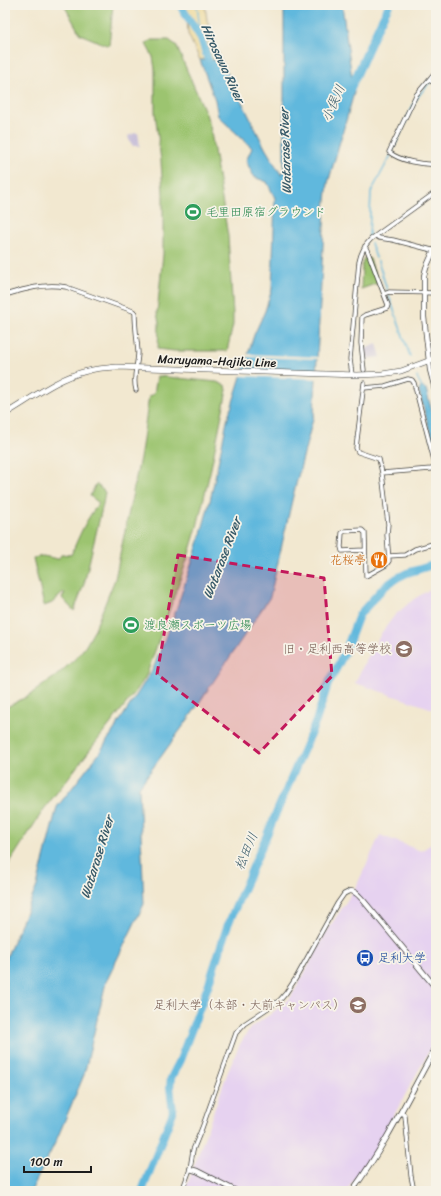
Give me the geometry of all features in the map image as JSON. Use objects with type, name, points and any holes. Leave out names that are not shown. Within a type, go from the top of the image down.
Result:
[{"type":"main road","name":"Maruyama-Hajika Line","points":[[5,414],[59,382],[79,373],[104,368],[352,375],[382,374],[401,371],[436,358]]},
{"type":"street","points":[[436,71],[430,81],[416,95],[411,103],[389,152],[395,156],[412,162],[436,164]]},
{"type":"street","points":[[430,81],[436,84]]},
{"type":"street","points":[[352,375],[350,359],[361,252],[376,236],[436,192]]},
{"type":"street","points":[[376,236],[379,238],[435,249],[424,276],[424,317],[429,361],[436,393]]},
{"type":"street","points":[[364,370],[362,317],[387,308],[388,305],[365,246]]},
{"type":"street","points":[[5,294],[39,286],[55,285],[66,287],[133,311],[135,313],[138,353],[134,384],[136,390]]},
{"type":"street","points":[[384,294],[389,292],[436,293]]},
{"type":"street","points":[[364,388],[385,386],[408,379],[414,382],[436,468],[382,473]]},
{"type":"street","points":[[364,383],[356,448],[358,452],[379,459],[388,524],[386,535],[389,561],[386,565],[366,576],[365,532],[362,530],[346,531],[342,533],[342,551],[365,550]]},
{"type":"street","points":[[389,556],[405,555],[415,549],[436,543]]},
{"type":"street","points":[[182,1191],[190,1169],[193,1150],[236,1033],[244,1024],[280,1000],[286,993],[344,894],[350,891],[356,893],[363,900],[436,988]]},
{"type":"street","points":[[352,1191],[374,1160],[436,1047]]},
{"type":"street","points":[[401,1111],[405,1116],[410,1176],[414,1191]]},
{"type":"street","points":[[190,1169],[197,1171],[236,1191]]},
{"type":"highlighted area","points":[[178,555],[324,578],[332,676],[259,753],[157,674]]},
{"type":"shaded area","points":[[138,133],[140,146],[133,146],[129,140],[128,136]]},
{"type":"shaded area","points":[[377,344],[381,357],[365,359],[364,349]]},
{"type":"shaded area","name":"旧・足利西高等学校","points":[[436,586],[436,710],[355,683],[382,632],[395,615],[414,599]]},
{"type":"shaded area","name":"足利大学（本部・大前キャンパス）","points":[[380,835],[421,851],[436,841],[436,1038],[399,1106],[372,1155],[346,1191],[185,1191],[230,1066],[240,1044],[251,1027],[271,1014],[291,997],[325,934],[356,887]]},
{"type":"green space","points":[[64,5],[113,5],[109,46],[80,34]]},
{"type":"green space","name":"毛里田原宿グラウンド","points":[[151,40],[169,40],[176,45],[210,126],[228,236],[233,325],[227,351],[174,351],[158,349],[159,323],[157,313],[163,254],[163,194],[161,161],[155,112],[155,69],[153,57],[146,44]]},
{"type":"green space","points":[[364,258],[370,259],[378,283],[361,289],[362,265]]},
{"type":"green space","name":"渡良瀬スポーツ広場","points":[[157,376],[217,382],[226,386],[227,390],[211,468],[197,527],[188,557],[145,678],[44,809],[5,870],[5,708],[28,696],[56,676],[75,659],[85,647],[94,631],[115,579],[141,453],[149,396],[154,394]]},
{"type":"green space","points":[[96,484],[105,492],[103,504],[84,584],[74,611],[62,598],[65,593],[63,593],[52,603],[44,606],[33,558],[43,556],[58,559],[62,554],[71,555],[87,521],[99,503],[90,496]]},
{"type":"sand","points":[[186,5],[205,5],[207,21],[221,60],[200,60],[188,34]]},
{"type":"water","name":"Watarase River","points":[[284,5],[342,5],[354,93],[328,183],[325,209],[314,415],[293,496],[270,597],[189,718],[139,787],[144,904],[106,982],[84,1075],[56,1141],[31,1191],[5,1191],[5,1105],[8,1101],[5,1079],[5,961],[37,886],[57,807],[98,755],[153,669],[175,613],[199,541],[210,501],[227,421],[254,335],[265,311],[272,289],[275,198],[267,182],[254,177],[246,161],[252,148],[218,116],[215,100],[200,60],[221,60],[265,148],[282,176],[284,169]]},
{"type":"water","points":[[421,387],[426,389],[436,428],[436,454],[419,391]]},
{"type":"pier","points":[[246,354],[319,357],[319,359],[245,357]]},
{"type":"pier","points":[[241,370],[319,372],[318,379],[239,376]]},
{"type":"waterway","name":"Hirosawa River","points":[[180,5],[201,38],[211,69]]},
{"type":"waterway","points":[[197,5],[201,38]]},
{"type":"waterway","name":"小俣川","points":[[349,92],[389,5]]},
{"type":"waterway","points":[[392,152],[415,101],[436,75]]},
{"type":"waterway","points":[[369,237],[371,192],[391,155]]},
{"type":"waterway","points":[[371,243],[376,258]]},
{"type":"waterway","points":[[378,261],[387,290]]},
{"type":"waterway","points":[[389,296],[410,356]]},
{"type":"waterway","points":[[417,377],[422,388]]},
{"type":"waterway","name":"松田川","points":[[142,1191],[173,1112],[170,1087],[171,1078],[180,1060],[208,986],[227,927],[316,721],[328,684],[345,652],[359,615],[384,587],[397,578],[407,573],[436,564]]},
{"type":"place","name":"毛里田原宿グラウンド","points":[[193,212]]},
{"type":"place","name":"花桜亭","points":[[379,560]]},
{"type":"place","name":"渡良瀬スポーツ広場","points":[[131,625]]},
{"type":"place","name":"旧・足利西高等学校","points":[[404,649]]},
{"type":"place","name":"足利大学","points":[[365,958]]},
{"type":"place","name":"足利大学（本部・大前キャンパス）","points":[[358,1005]]}]
